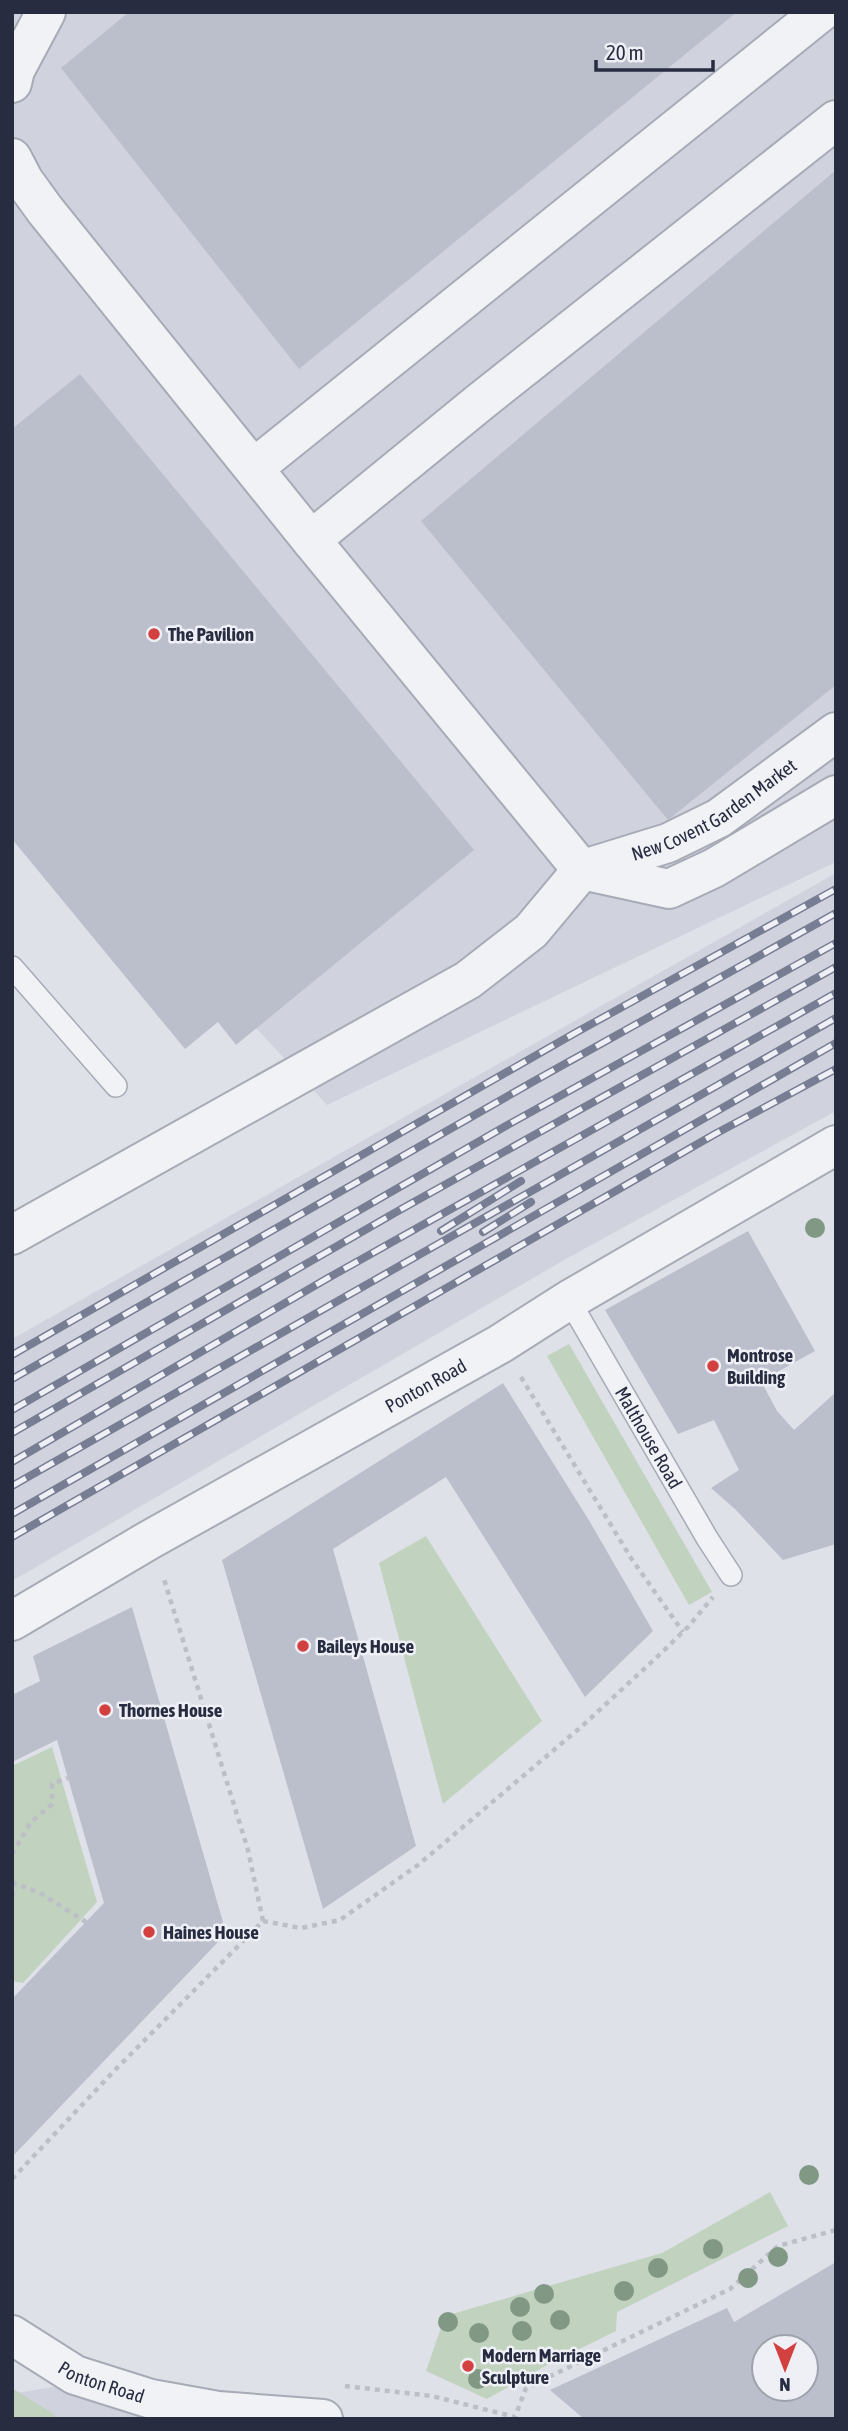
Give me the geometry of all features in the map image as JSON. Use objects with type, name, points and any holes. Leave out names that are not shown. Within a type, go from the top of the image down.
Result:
[{"type":"street","points":[[12,83],[15,70],[46,12]]},
{"type":"street","points":[[254,468],[821,12]]},
{"type":"street","points":[[311,540],[491,393],[836,120]]},
{"type":"street","points":[[16,176],[582,870],[669,889],[714,868],[836,796]]},
{"type":"street","name":"New Covent Garden Market","points":[[582,870],[668,844],[719,818],[836,732]]},
{"type":"street","points":[[15,1230],[468,980],[531,931],[582,870]]},
{"type":"street","name":"Ponton Road","points":[[12,1621],[151,1539],[500,1344],[569,1300],[836,1145]]},
{"type":"street","name":"Ponton Road","points":[[12,2335],[75,2375],[151,2399],[218,2411],[331,2402]]},
{"type":"lane","points":[[12,967],[116,1086]]},
{"type":"lane","name":"Malthouse Road","points":[[569,1300],[707,1538],[732,1575]]},
{"type":"path","points":[[500,1344],[631,1558],[683,1632]]},
{"type":"path","points":[[151,1539],[247,1850],[264,1921]]},
{"type":"path","points":[[264,1921],[301,1928],[340,1920],[439,1848],[581,1727],[683,1632],[732,1575]]},
{"type":"path","points":[[12,1854],[31,1822],[52,1804],[52,1784],[68,1778]]},
{"type":"path","points":[[12,1896],[13,1882],[42,1894],[86,1922]]},
{"type":"path","points":[[12,2179],[115,2070],[264,1921]]},
{"type":"path","points":[[331,2402],[432,2396],[515,2417],[526,2388],[730,2289],[778,2246],[836,2230]]},
{"type":"shaded area","points":[[12,12],[836,12],[836,862],[327,1105],[12,763]]},
{"type":"shaded area","points":[[836,873],[836,1111],[573,1255],[12,1581],[12,1339]]},
{"type":"shaded area","points":[[63,2385],[209,2419],[12,2419],[12,2394]]},
{"type":"green space","points":[[569,1344],[712,1592],[689,1605],[547,1356]]},
{"type":"green space","points":[[426,1536],[542,1721],[443,1804],[379,1563]]},
{"type":"green space","points":[[52,1747],[97,1902],[23,1983],[12,1981],[12,1766]]},
{"type":"green space","points":[[770,2192],[788,2226],[617,2312],[616,2331],[487,2399],[426,2371],[445,2316],[662,2253]]},
{"type":"green space","points":[[12,2388],[54,2414],[55,2419],[12,2419]]},
{"type":"building","points":[[129,12],[737,12],[299,369],[61,68]]},
{"type":"building","points":[[836,170],[836,685],[668,820],[421,521]]},
{"type":"building","name":"The Pavilion","points":[[80,374],[474,850],[236,1045],[218,1022],[185,1049],[12,839],[12,429]]},
{"type":"building","points":[[748,1231],[815,1351],[761,1381],[777,1411],[794,1430],[836,1392],[836,1544],[783,1560],[736,1510],[711,1488],[739,1470],[714,1420],[678,1434],[605,1310]]},
{"type":"building","points":[[503,1383],[590,1522],[653,1631],[585,1697],[446,1477],[333,1549],[416,1846],[323,1909],[222,1560]]},
{"type":"building","points":[[132,1607],[223,1922],[218,1942],[12,2157],[12,1999],[104,1903],[57,1740],[12,1762],[12,1695],[40,1681],[33,1656]]},
{"type":"building","points":[[836,2262],[836,2419],[584,2419],[550,2390],[727,2308],[734,2322]]},
{"type":"railway","points":[[12,1355],[575,1033],[836,889]]},
{"type":"railway","points":[[12,1379],[536,1080],[836,913]]},
{"type":"railway","points":[[12,1410],[504,1127],[836,943]]},
{"type":"railway","points":[[12,1433],[405,1207],[836,967]]},
{"type":"railway","points":[[12,1462],[328,1278],[836,993]]},
{"type":"railway","points":[[12,1486],[836,1018]]},
{"type":"railway","points":[[12,1514],[836,1043]]},
{"type":"railway","points":[[12,1537],[715,1134],[836,1069]]},
{"type":"railway","points":[[441,1231],[521,1181]]},
{"type":"railway","points":[[483,1232],[531,1202]]},
{"type":"place","name":"The Pavilion","points":[[154,634]]},
{"type":"place","name":"Montrose Building","points":[[713,1366]]},
{"type":"place","name":"Baileys House","points":[[303,1646]]},
{"type":"place","name":"Thornes House","points":[[105,1710]]},
{"type":"place","name":"Haines House","points":[[149,1932]]},
{"type":"place","name":"Modern Marriage Sculpture","points":[[468,2366]]}]
